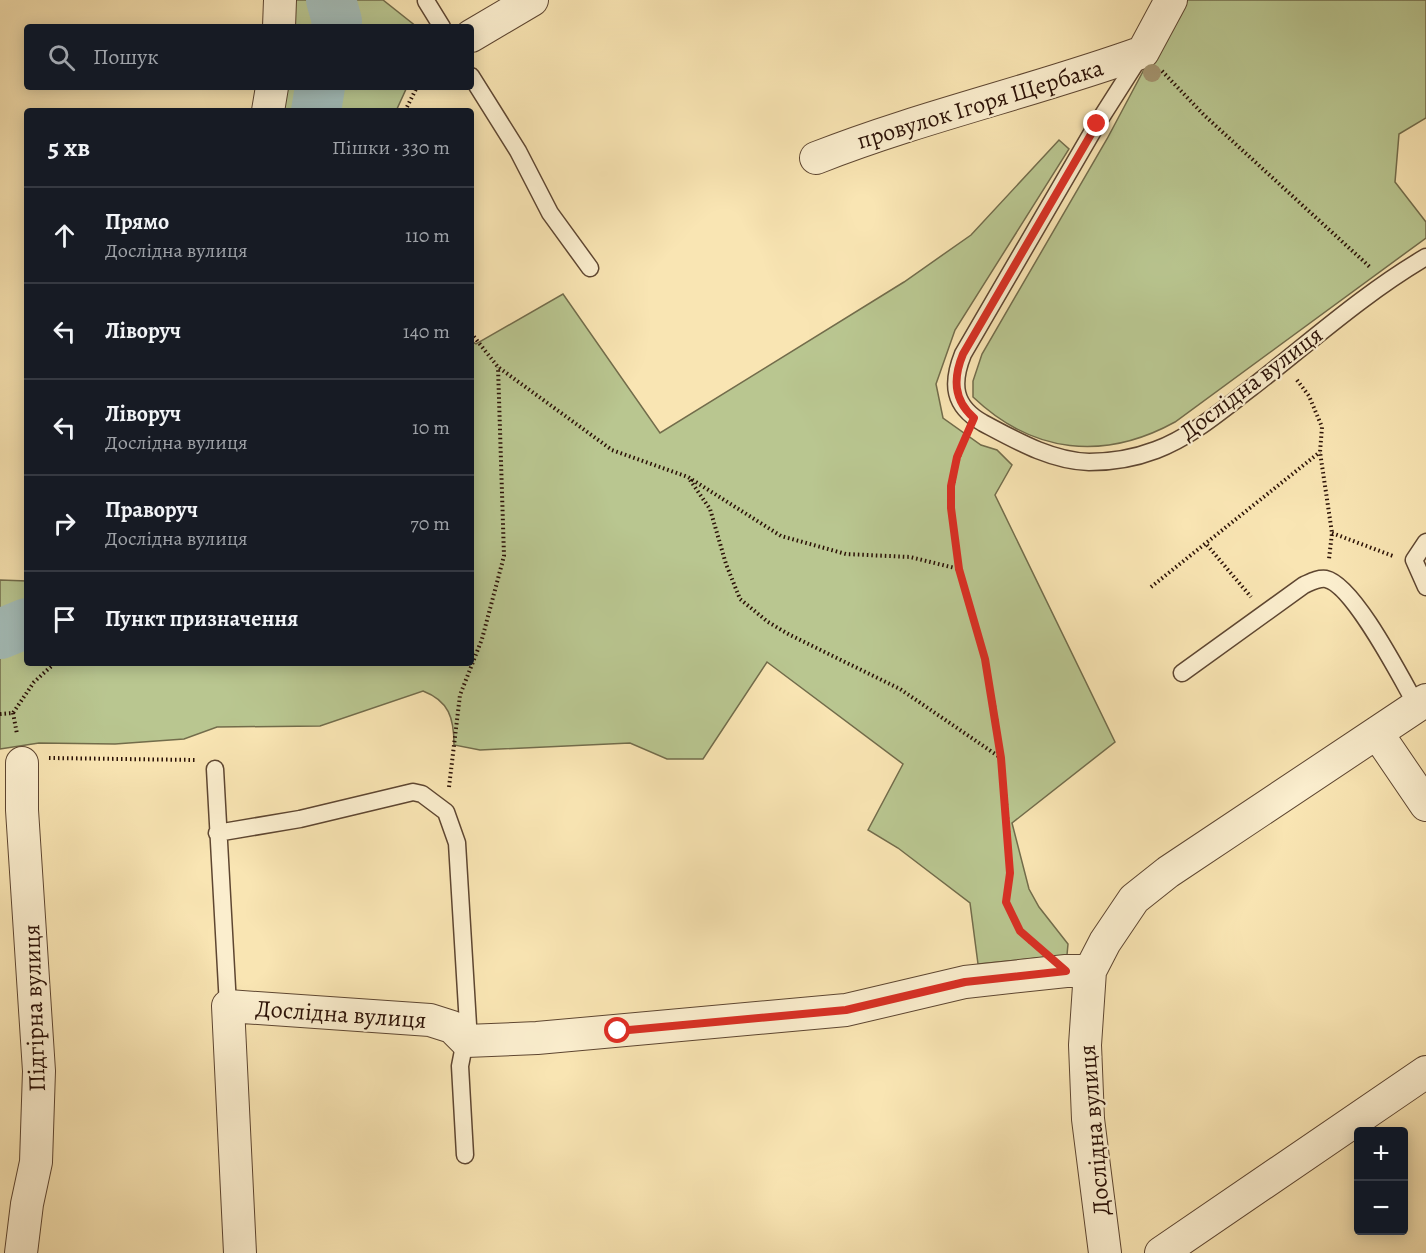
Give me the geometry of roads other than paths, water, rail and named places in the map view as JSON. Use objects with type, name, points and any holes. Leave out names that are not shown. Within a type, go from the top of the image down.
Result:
[{"type":"street","points":[[279,24],[280,0]]},
{"type":"street","points":[[474,34],[532,0]]},
{"type":"street","name":"Дослідна вулиця","points":[[1143,51],[1171,0]]},
{"type":"street","name":"провулок Ігоря Щербака","points":[[816,158],[879,134],[1088,72],[1143,51]]},
{"type":"street","points":[[268,108],[272,90]]},
{"type":"street","name":"Дослідна вулиця","points":[[1105,1253],[1088,1119],[1085,1045],[1078,971],[1105,942],[1134,899],[1168,872],[1422,703]]},
{"type":"street","points":[[1377,733],[1426,805]]},
{"type":"street","name":"Підгірна вулиця","points":[[20,751],[39,1071],[36,1162],[27,1204],[21,1253]]},
{"type":"street","points":[[466,1041],[537,1038],[846,1010],[965,982],[1078,971]]},
{"type":"street","points":[[228,1006],[240,1253]]},
{"type":"street","name":"Дослідна вулиця","points":[[228,1006],[430,1020],[452,1027],[466,1041]]},
{"type":"street","points":[[1161,1253],[1426,1072]]},
{"type":"lane","points":[[426,1],[440,24]]},
{"type":"lane","name":"Дослідна вулиця","points":[[1143,51],[1097,124],[963,354],[956,371],[956,388],[962,407],[974,418],[1044,453],[1087,462],[1119,460],[1158,450],[1211,418],[1386,281],[1426,257]]},
{"type":"lane","points":[[474,81],[518,151],[550,213],[590,268]]},
{"type":"lane","points":[[1426,542],[1414,560],[1426,587]]},
{"type":"lane","points":[[1182,673],[1304,585],[1316,580],[1327,579],[1343,588],[1422,703]]},
{"type":"lane","points":[[215,769],[228,1006]]},
{"type":"lane","points":[[217,833],[300,819],[413,792],[422,794],[446,812],[457,843],[468,1025],[460,1066],[465,1155]]},
{"type":"waterway","points":[[331,0],[336,24]]},
{"type":"waterway","points":[[316,108],[320,90]]},
{"type":"waterway","points":[[0,634],[24,624]]}]
